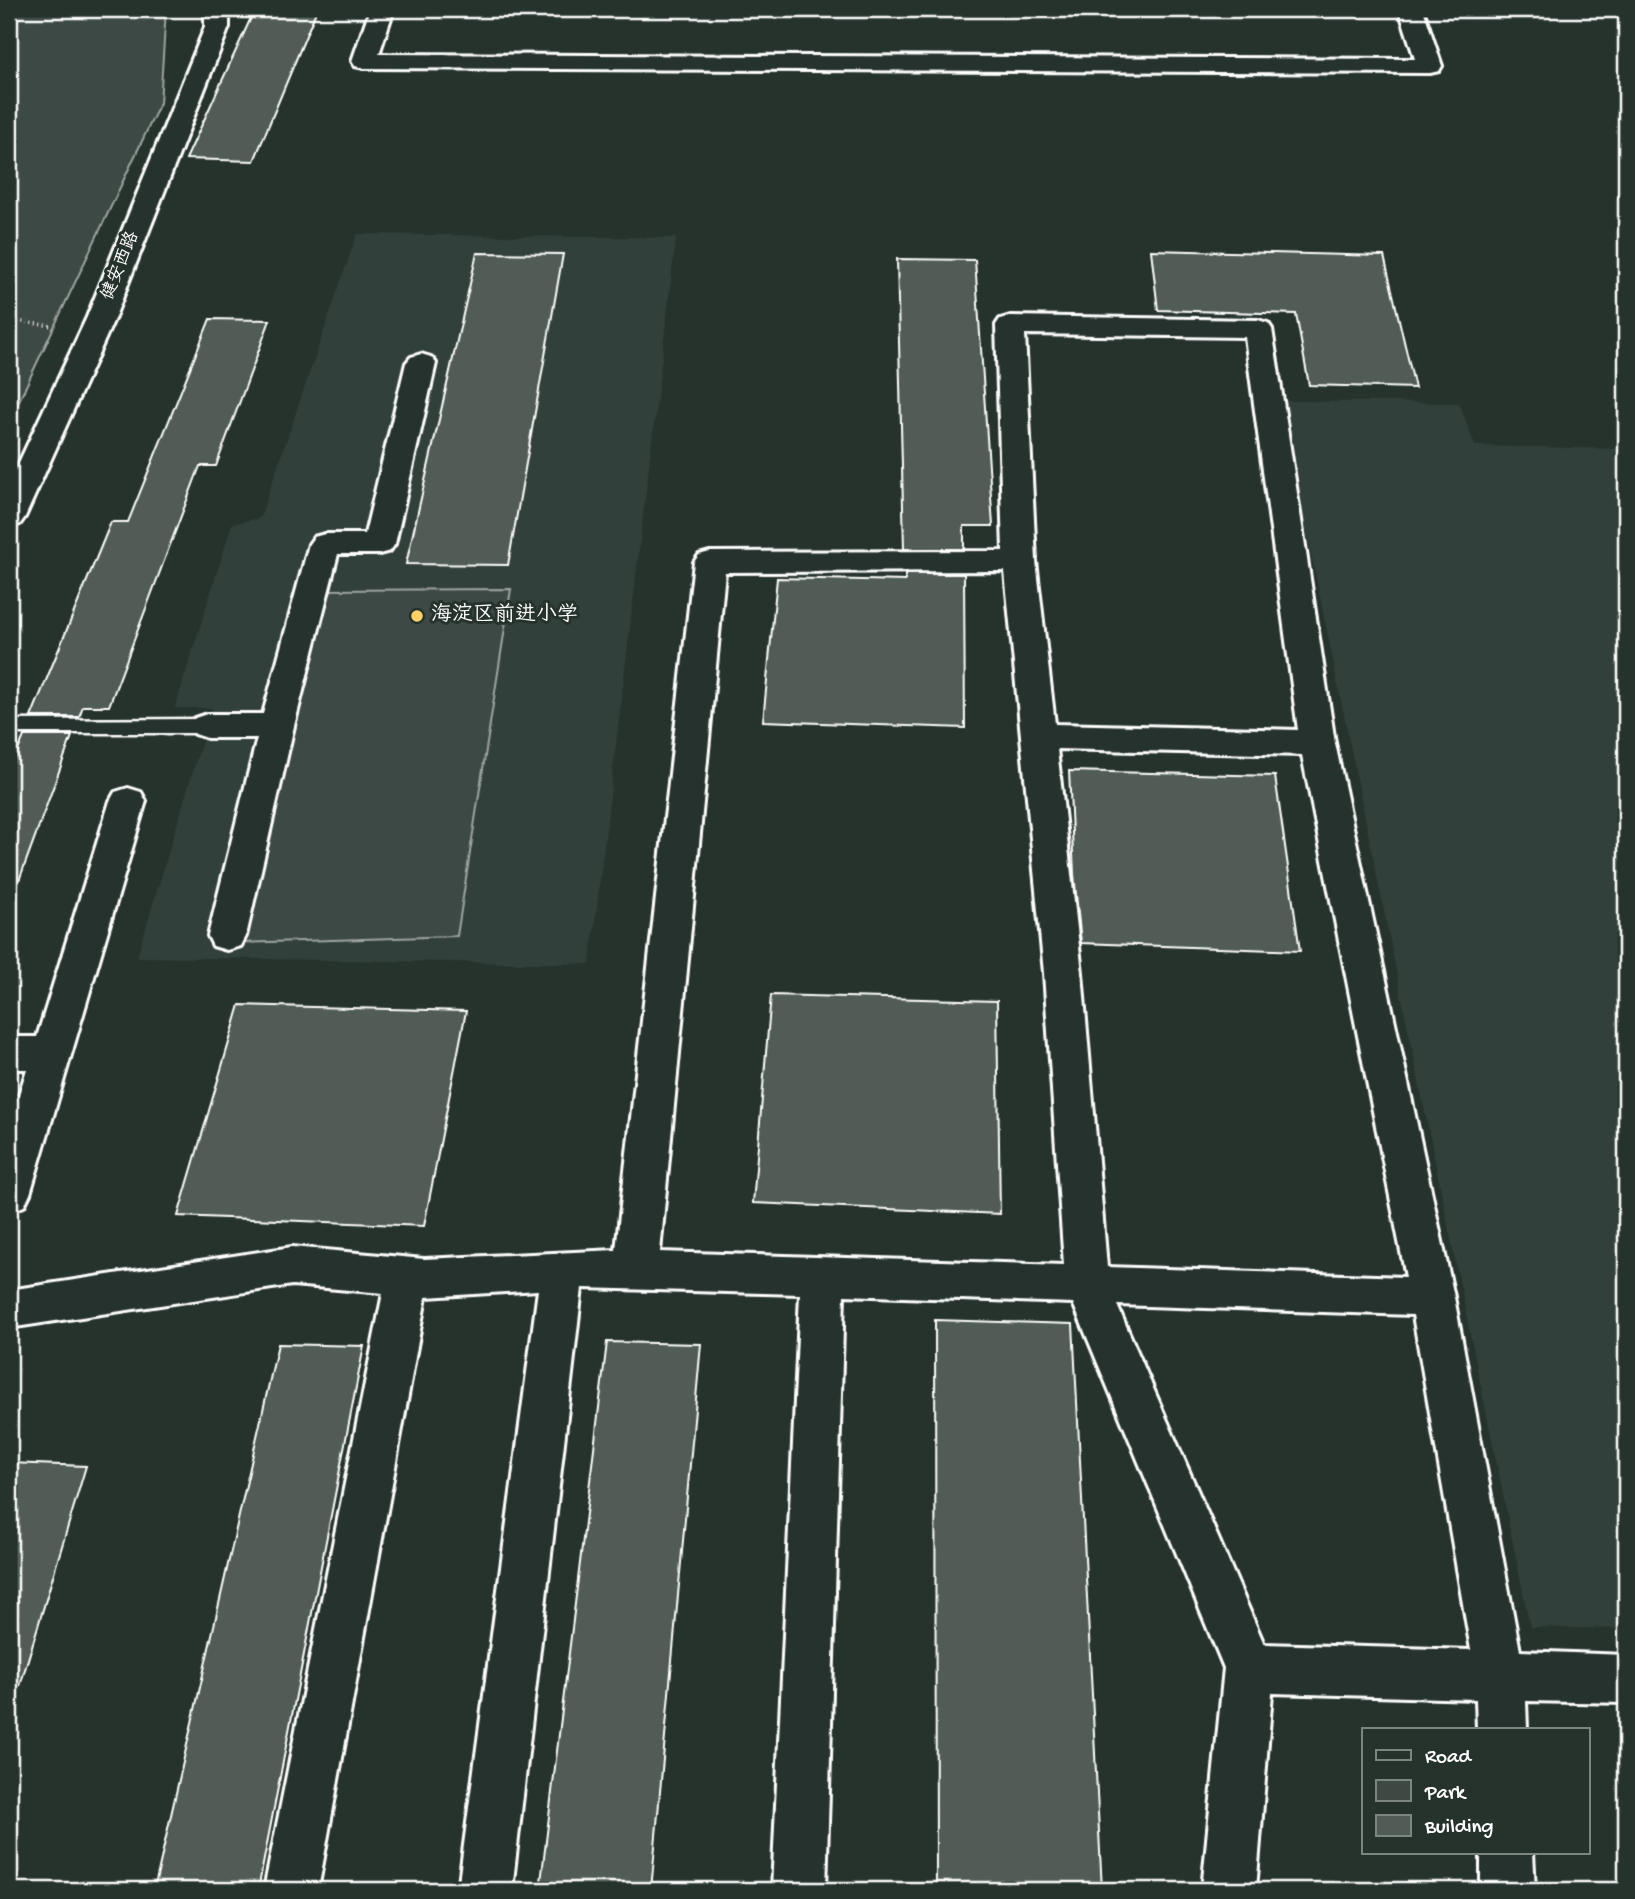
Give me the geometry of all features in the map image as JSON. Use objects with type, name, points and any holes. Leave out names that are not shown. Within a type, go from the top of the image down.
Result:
[{"type":"street","name":"健安西路","points":[[9,517],[101,317],[217,27],[217,9]]},
{"type":"street","points":[[382,9],[364,61],[1430,65],[1410,9]]},
{"type":"street","points":[[1229,1890],[1249,1668],[1087,1285],[1063,973],[1020,561],[1010,325],[1258,329],[1317,743],[1432,1297],[1500,1676],[1502,1728]]},
{"type":"street","points":[[227,936],[277,726],[325,544],[379,544],[421,363]]},
{"type":"street","points":[[636,1270],[710,562],[1020,561]]},
{"type":"street","points":[[207,726],[277,726]]},
{"type":"street","points":[[1039,736],[1317,743]]},
{"type":"street","points":[[9,1194],[128,801]]},
{"type":"street","points":[[9,1053],[51,1053]]},
{"type":"street","points":[[9,1309],[292,1266],[408,1276],[599,1268],[1432,1297]]},
{"type":"street","points":[[485,1890],[562,1270]]},
{"type":"street","points":[[291,1890],[408,1276]]},
{"type":"street","points":[[799,1890],[823,1276]]},
{"type":"street","points":[[1249,1668],[1626,1679]]},
{"type":"street","points":[[1507,1854],[1508,1890]]},
{"type":"lane","points":[[9,727],[207,726]]},
{"type":"shaded area","name":"海淀区前进小学","points":[[357,234],[676,238],[590,964],[137,957],[212,708],[175,708],[232,524],[260,518]]},
{"type":"shaded area","points":[[1280,401],[1459,403],[1475,446],[1626,449],[1626,1629],[1530,1627]]},
{"type":"green space","points":[[9,9],[166,9],[160,103],[9,422]]},
{"type":"green space","points":[[511,589],[457,936],[239,943],[318,590]]},
{"type":"building","points":[[255,9],[317,9],[254,161],[186,159]]},
{"type":"building","points":[[1151,250],[1384,256],[1415,388],[1309,385],[1296,314],[1158,310]]},
{"type":"building","points":[[477,253],[563,254],[508,565],[406,564]]},
{"type":"building","points":[[897,259],[975,260],[993,526],[964,526],[964,549],[904,549]]},
{"type":"building","points":[[210,319],[270,320],[216,466],[200,466],[109,706],[83,706],[79,717],[31,717],[111,522],[128,522]]},
{"type":"building","points":[[905,574],[964,574],[965,728],[763,721],[777,578],[905,581]]},
{"type":"building","points":[[24,736],[72,736],[14,894],[9,893],[9,772]]},
{"type":"building","points":[[1069,771],[1275,776],[1300,951],[1081,943],[1074,874]]},
{"type":"building","points":[[771,995],[997,1001],[1000,1214],[753,1203]]},
{"type":"building","points":[[240,1005],[466,1011],[424,1226],[178,1216]]},
{"type":"building","points":[[935,1320],[1073,1324],[1102,1890],[936,1890]]},
{"type":"building","points":[[607,1342],[701,1344],[651,1890],[540,1890]]},
{"type":"building","points":[[278,1344],[364,1346],[258,1890],[154,1890]]},
{"type":"building","points":[[9,1463],[86,1466],[20,1686],[9,1684]]},
{"type":"place","name":"海淀区前进小学","points":[[417,616]]}]
